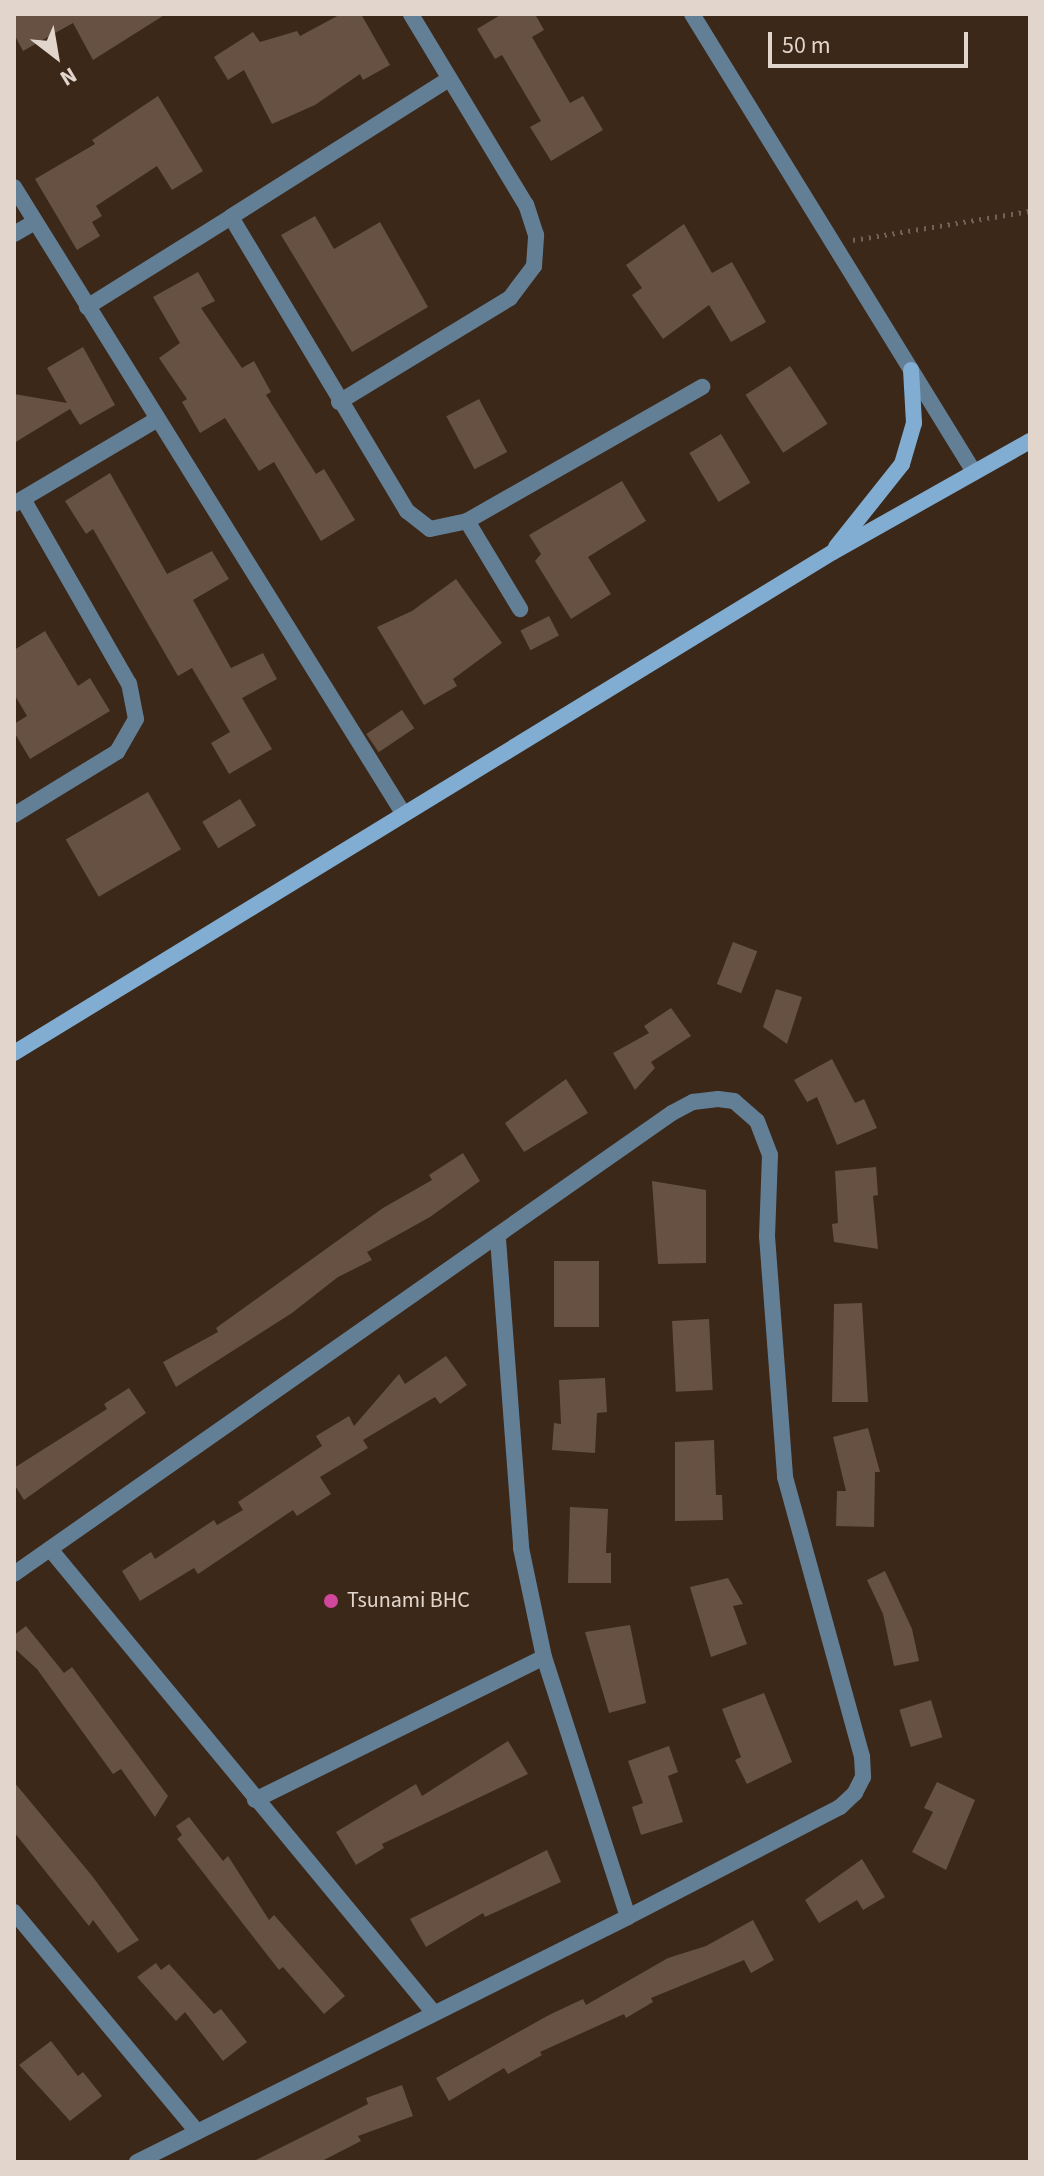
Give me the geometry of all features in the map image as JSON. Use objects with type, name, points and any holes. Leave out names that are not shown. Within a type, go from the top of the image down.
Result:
[{"type":"main road","points":[[833,552],[902,464],[914,423],[911,370]]},
{"type":"main road","points":[[14,1053],[833,552],[1030,441]]},
{"type":"street","points":[[339,402],[510,298],[534,266],[533,220],[411,14]]},
{"type":"street","points":[[692,14],[974,472]]},
{"type":"street","points":[[87,307],[449,79]]},
{"type":"street","points":[[14,187],[403,813]]},
{"type":"street","points":[[231,217],[339,402],[419,524],[448,528],[467,521],[702,387]]},
{"type":"street","points":[[14,234],[35,222]]},
{"type":"street","points":[[14,815],[117,752],[136,719],[129,684],[18,502],[156,420]]},
{"type":"street","points":[[467,521],[520,609]]},
{"type":"street","points":[[14,1574],[693,1102],[734,1101],[748,1109],[762,1129],[771,1166],[767,1236],[788,1498],[862,1756],[863,1777],[840,1807],[628,1917],[137,2162]]},
{"type":"street","points":[[498,1239],[520,1537],[544,1657],[628,1917]]},
{"type":"street","points":[[50,1549],[434,2013]]},
{"type":"street","points":[[255,1800],[544,1657]]},
{"type":"street","points":[[14,1912],[197,2132]]},
{"type":"path","points":[[833,244],[1030,211]]},
{"type":"building","points":[[14,14],[166,14],[93,60],[73,23],[23,51],[14,34]]},
{"type":"building","points":[[341,14],[361,14],[390,65],[363,80],[360,74],[315,105],[272,124],[244,70],[228,80],[214,57],[253,32],[260,42],[297,31],[300,36]]},
{"type":"building","points":[[502,14],[535,14],[544,30],[532,37],[570,103],[583,96],[603,130],[551,161],[530,127],[541,121],[502,55],[495,59],[477,29]]},
{"type":"building","points":[[158,96],[203,171],[172,190],[157,166],[96,206],[102,216],[92,222],[100,236],[77,250],[35,179],[95,144],[92,140]]},
{"type":"building","points":[[315,216],[334,249],[380,222],[428,307],[352,352],[281,235]]},
{"type":"building","points":[[684,224],[712,273],[732,262],[766,322],[731,342],[709,305],[663,339],[632,295],[642,288],[626,265]]},
{"type":"building","points":[[198,272],[215,301],[201,308],[242,368],[254,361],[271,392],[266,395],[316,474],[324,469],[355,520],[321,541],[274,462],[259,471],[225,418],[200,433],[182,402],[187,399],[159,358],[180,343],[153,297]]},
{"type":"building","points":[[83,347],[115,405],[80,425],[70,409],[14,443],[14,394],[67,403],[47,368]]},
{"type":"building","points":[[790,366],[828,424],[783,453],[746,395]]},
{"type":"building","points":[[479,399],[507,452],[474,469],[446,416]]},
{"type":"building","points":[[721,434],[750,483],[719,502],[689,453]]},
{"type":"building","points":[[110,473],[167,574],[212,551],[229,579],[193,600],[231,668],[263,653],[277,679],[242,698],[272,749],[229,774],[211,743],[230,732],[192,668],[178,676],[93,529],[86,534],[65,501]]},
{"type":"building","points":[[622,481],[646,521],[588,557],[611,594],[571,619],[535,561],[541,554],[529,535]]},
{"type":"building","points":[[456,579],[502,643],[453,679],[457,686],[424,705],[377,627],[412,611]]},
{"type":"building","points":[[549,616],[559,636],[530,650],[520,631]]},
{"type":"building","points":[[45,631],[78,686],[90,678],[110,711],[30,759],[14,732],[14,724],[27,716],[14,694],[14,650]]},
{"type":"building","points":[[402,710],[414,728],[379,752],[366,734]]},
{"type":"building","points":[[148,792],[181,849],[99,897],[66,840]]},
{"type":"building","points":[[240,799],[256,826],[218,848],[202,822]]},
{"type":"building","points":[[733,942],[757,951],[741,993],[717,984]]},
{"type":"building","points":[[776,989],[802,997],[787,1044],[763,1027]]},
{"type":"building","points":[[671,1008],[691,1036],[651,1062],[655,1068],[635,1090],[613,1053],[649,1033],[644,1026]]},
{"type":"building","points":[[832,1059],[855,1103],[864,1099],[877,1128],[837,1145],[817,1097],[807,1102],[794,1080]]},
{"type":"building","points":[[566,1079],[588,1113],[524,1152],[505,1123]]},
{"type":"building","points":[[463,1153],[480,1181],[430,1217],[367,1252],[372,1260],[338,1277],[292,1313],[176,1387],[163,1362],[218,1332],[216,1328],[383,1208],[432,1180],[429,1175]]},
{"type":"building","points":[[876,1167],[878,1195],[873,1196],[878,1249],[834,1242],[832,1224],[838,1223],[835,1171]]},
{"type":"building","points":[[652,1181],[706,1190],[706,1263],[658,1264]]},
{"type":"building","points":[[554,1261],[599,1261],[599,1327],[554,1327]]},
{"type":"building","points":[[862,1303],[868,1402],[832,1402],[834,1304]]},
{"type":"building","points":[[709,1319],[713,1390],[676,1392],[672,1321]]},
{"type":"building","points":[[446,1356],[467,1385],[440,1404],[435,1397],[363,1440],[368,1448],[320,1477],[331,1494],[297,1516],[293,1510],[198,1574],[194,1568],[140,1601],[122,1571],[151,1552],[155,1559],[214,1520],[217,1525],[243,1510],[238,1502],[322,1446],[316,1436],[349,1416],[354,1426],[399,1374],[405,1384]]},
{"type":"building","points":[[605,1378],[607,1412],[597,1413],[595,1453],[552,1450],[554,1423],[561,1424],[559,1380]]},
{"type":"building","points":[[129,1388],[146,1413],[24,1500],[14,1484],[14,1468],[107,1409],[104,1404]]},
{"type":"building","points":[[868,1428],[880,1472],[875,1472],[874,1527],[836,1526],[837,1491],[846,1491],[833,1437]]},
{"type":"building","points":[[714,1440],[716,1495],[722,1495],[723,1520],[675,1521],[675,1442]]},
{"type":"building","points":[[570,1507],[608,1509],[606,1553],[611,1553],[611,1583],[568,1583]]},
{"type":"building","points":[[885,1571],[912,1629],[919,1661],[894,1666],[883,1614],[867,1580]]},
{"type":"building","points":[[728,1578],[743,1604],[733,1606],[747,1644],[711,1657],[690,1587]]},
{"type":"building","points":[[630,1625],[646,1703],[609,1713],[585,1632]]},
{"type":"building","points":[[26,1626],[64,1673],[72,1667],[168,1796],[155,1817],[121,1769],[113,1774],[37,1669],[14,1648],[14,1635]]},
{"type":"building","points":[[764,1693],[792,1762],[747,1784],[735,1760],[741,1757],[722,1709]]},
{"type":"building","points":[[931,1700],[942,1737],[911,1747],[899,1710]]},
{"type":"building","points":[[508,1741],[528,1774],[382,1844],[384,1848],[356,1865],[336,1832],[416,1784],[422,1796]]},
{"type":"building","points":[[669,1746],[678,1772],[668,1776],[683,1822],[641,1835],[632,1807],[643,1803],[628,1761]]},
{"type":"building","points":[[14,1782],[93,1877],[139,1940],[118,1953],[93,1920],[89,1926],[14,1832]]},
{"type":"building","points":[[937,1782],[975,1800],[946,1870],[912,1852],[933,1812],[924,1808]]},
{"type":"building","points":[[189,1817],[223,1861],[228,1856],[269,1920],[274,1915],[345,1996],[324,2014],[283,1967],[279,1970],[177,1839],[182,1835],[176,1826]]},
{"type":"building","points":[[547,1850],[561,1882],[485,1917],[483,1913],[426,1947],[410,1919]]},
{"type":"building","points":[[862,1859],[885,1897],[863,1910],[857,1900],[819,1923],[805,1900]]},
{"type":"building","points":[[753,1920],[774,1960],[751,1973],[744,1960],[651,1998],[653,2002],[626,2018],[624,2014],[540,2052],[542,2055],[508,2074],[504,2068],[449,2101],[436,2078],[549,2015],[583,1999],[586,2005],[668,1958],[706,1946]]},
{"type":"building","points":[[156,1963],[161,1970],[169,1964],[214,2014],[221,2009],[247,2042],[223,2061],[185,2012],[176,2021],[137,1977]]},
{"type":"building","points":[[51,2041],[78,2076],[83,2072],[102,2096],[70,2121],[19,2065]]},
{"type":"building","points":[[402,2085],[413,2116],[358,2136],[361,2141],[320,2162],[252,2162],[368,2104],[366,2098]]},
{"type":"place","name":"Tsunami BHC","points":[[331,1601]]}]
